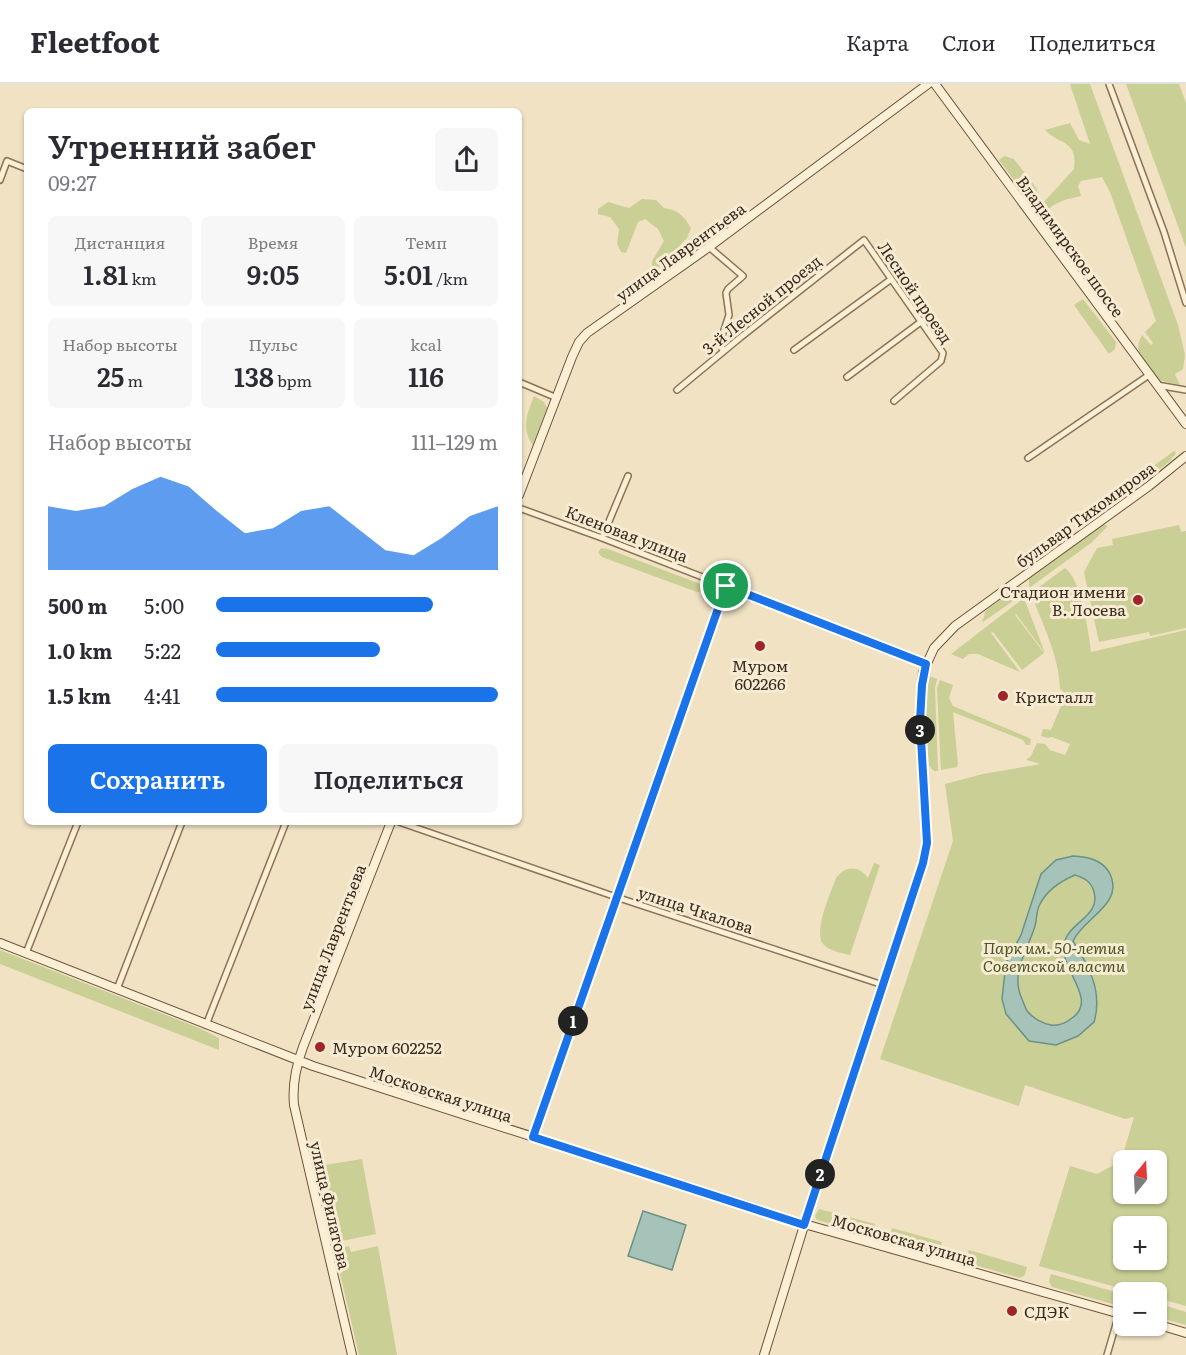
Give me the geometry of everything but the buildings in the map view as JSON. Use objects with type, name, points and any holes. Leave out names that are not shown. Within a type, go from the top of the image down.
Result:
[{"type":"street","name":"улица Лаврентьева","points":[[522,487],[579,342],[587,333],[709,247],[928,84]]},
{"type":"street","name":"Владимирское шоссе","points":[[935,84],[1186,424]]},
{"type":"street","points":[[1110,84],[1164,232],[1186,303]]},
{"type":"street","points":[[0,180],[7,161],[24,168]]},
{"type":"street","name":"Лесной проезд","points":[[864,240],[943,353],[941,361],[894,401]]},
{"type":"street","name":"3-й Лесной проезд","points":[[677,390],[864,240]]},
{"type":"street","points":[[709,247],[743,276],[726,293],[729,315],[720,342],[723,351]]},
{"type":"street","points":[[794,350],[891,280]]},
{"type":"street","points":[[847,376],[921,321]]},
{"type":"street","points":[[1028,458],[1149,375]]},
{"type":"street","points":[[522,383],[556,398]]},
{"type":"street","points":[[1157,385],[1186,390]]},
{"type":"street","name":"бульвар Тихомирова","points":[[764,1355],[804,1225],[923,863],[927,843],[920,721],[926,664],[940,641],[955,626],[1186,456]]},
{"type":"street","points":[[602,538],[628,476]]},
{"type":"street","name":"Кленовая улица","points":[[522,509],[926,664]]},
{"type":"street","points":[[533,1137],[726,586]]},
{"type":"street","points":[[26,953],[77,825]]},
{"type":"street","points":[[117,989],[181,825]]},
{"type":"street","points":[[206,1025],[285,825]]},
{"type":"street","name":"улица Лаврентьева","points":[[298,1061],[390,825]]},
{"type":"street","name":"улица Чкалова","points":[[408,825],[616,897],[883,984]]},
{"type":"street","name":"Московская улица","points":[[0,943],[298,1061],[804,1225],[1113,1312]]},
{"type":"street","name":"улица Филатова","points":[[298,1061],[294,1081],[294,1105],[352,1355]]},
{"type":"street","points":[[1167,1327],[1186,1333]]},
{"type":"street","points":[[1107,1355],[1113,1336]]},
{"type":"green space","points":[[1070,84],[1090,84],[1178,325],[1185,355],[1183,369],[1175,374],[1180,385],[1158,380],[1139,353],[1139,342],[1142,335],[1151,345],[1153,343],[1145,332],[1156,321],[1110,192],[1102,177],[1081,181],[1078,186],[1081,196],[1059,202],[1041,217],[1039,212],[1042,204],[1074,169],[1073,152],[1070,147],[1045,130],[1070,123],[1079,140],[1090,144]]},
{"type":"green space","points":[[1126,84],[1179,84],[1186,103],[1186,248]]},
{"type":"green space","points":[[1004,156],[1014,159],[1037,189],[1036,197],[1031,203],[999,160]]},
{"type":"green space","points":[[642,199],[656,200],[664,208],[677,212],[691,228],[687,238],[658,268],[652,269],[652,261],[664,241],[658,229],[645,219],[638,222],[626,253],[621,252],[617,244],[619,229],[610,217],[598,214],[598,209],[608,202],[629,208]]},
{"type":"green space","points":[[1083,299],[1116,342],[1115,349],[1109,354],[1074,305]]},
{"type":"green space","points":[[534,396],[544,402],[547,408],[533,445],[526,427],[527,415]]},
{"type":"green space","points":[[1174,451],[1176,453],[1170,461],[1113,505],[1111,497]]},
{"type":"green space","points":[[1103,524],[1108,526],[1091,543],[1029,588],[1029,578]]},
{"type":"green space","name":"Стадион имени В. Лосева","points":[[1179,525],[1181,532],[1186,531],[1186,628],[1150,636],[1149,632],[1099,642],[1084,572],[1097,548],[1113,545],[1112,539]]},
{"type":"green space","points":[[601,548],[706,588],[704,592],[697,592],[602,557],[598,553]]},
{"type":"green space","name":"Парк им. 50-летия Советской власти","points":[[1065,568],[1071,574],[1080,594],[1091,652],[1186,630],[1186,1306],[1167,1301],[1167,1282],[1113,1282],[1113,1286],[1039,1266],[1070,1166],[1097,1174],[1113,1165],[1113,1204],[1167,1204],[1167,1150],[1124,1150],[1134,1117],[1125,1119],[1025,1085],[1019,1106],[880,1059],[953,841],[945,784],[983,774],[1041,764],[1026,760],[1031,756],[1037,743],[1045,744],[1050,750],[1065,755],[1070,744],[1052,737],[1041,736],[1043,729],[1051,730],[1066,694],[1060,689],[1057,664],[1031,593]]},
{"type":"green space","points":[[1020,586],[1026,592],[983,622],[985,611]]},
{"type":"green space","points":[[1024,598],[1045,653],[1016,614],[994,631],[1015,615],[1044,653],[1022,670],[993,632],[991,633],[1020,672],[978,654],[969,654],[963,659],[951,654]]},
{"type":"green space","points":[[930,676],[937,679],[935,688],[938,771],[934,771],[929,766],[926,732]]},
{"type":"green space","points":[[940,680],[953,685],[949,698],[953,706],[1031,739],[1030,745],[1026,745],[1023,740],[953,712],[958,764],[957,767],[941,770],[937,688]]},
{"type":"green space","points":[[874,863],[880,865],[850,955],[829,949],[821,940],[820,932],[836,878],[848,869],[857,869],[868,878]]},
{"type":"green space","points":[[0,950],[199,1028],[219,1038],[219,1050],[0,964]]},
{"type":"green space","points":[[362,1159],[376,1234],[337,1242],[333,1240],[313,1167]]},
{"type":"green space","points":[[819,1209],[875,1224],[871,1236],[817,1220],[815,1216]]},
{"type":"green space","points":[[892,1228],[942,1242],[939,1255],[889,1241]]},
{"type":"green space","points":[[349,1246],[351,1252],[378,1246],[397,1355],[359,1355],[335,1252],[338,1248]]},
{"type":"green space","points":[[969,1250],[1027,1267],[1025,1275],[1020,1278],[968,1263],[966,1258]]},
{"type":"green space","points":[[1051,1274],[1113,1291],[1113,1304],[1052,1287],[1049,1281]]},
{"type":"green space","points":[[1167,1306],[1186,1312],[1186,1325],[1167,1320]]},
{"type":"water","points":[[1073,856],[1093,860],[1106,868],[1113,883],[1108,902],[1078,932],[1073,941],[1089,970],[1096,990],[1094,1022],[1078,1036],[1056,1045],[1029,1041],[1006,1014],[1002,999],[1006,963],[1021,935],[1041,874],[1056,860]],"holes":[[[1075,875],[1087,880],[1091,885],[1095,901],[1089,914],[1071,930],[1064,944],[1064,954],[1080,993],[1081,1002],[1079,1011],[1070,1020],[1060,1025],[1051,1025],[1035,1018],[1026,1009],[1019,989],[1019,971],[1043,899],[1050,890]]]},
{"type":"water","points":[[643,1211],[686,1225],[672,1270],[628,1256]]},
{"type":"place","name":"Стадион имени В. Лосева","points":[[1138,600]]},
{"type":"place","name":"Муром 602266","points":[[760,646]]},
{"type":"place","name":"Кристалл","points":[[1003,696]]},
{"type":"place","name":"Муром 602252","points":[[320,1047]]},
{"type":"place","name":"СДЭК","points":[[1012,1311]]},
{"type":"route","points":[[726,586],[926,664],[923,672],[920,721],[927,843],[923,863],[804,1225],[533,1137],[726,586]]}]
